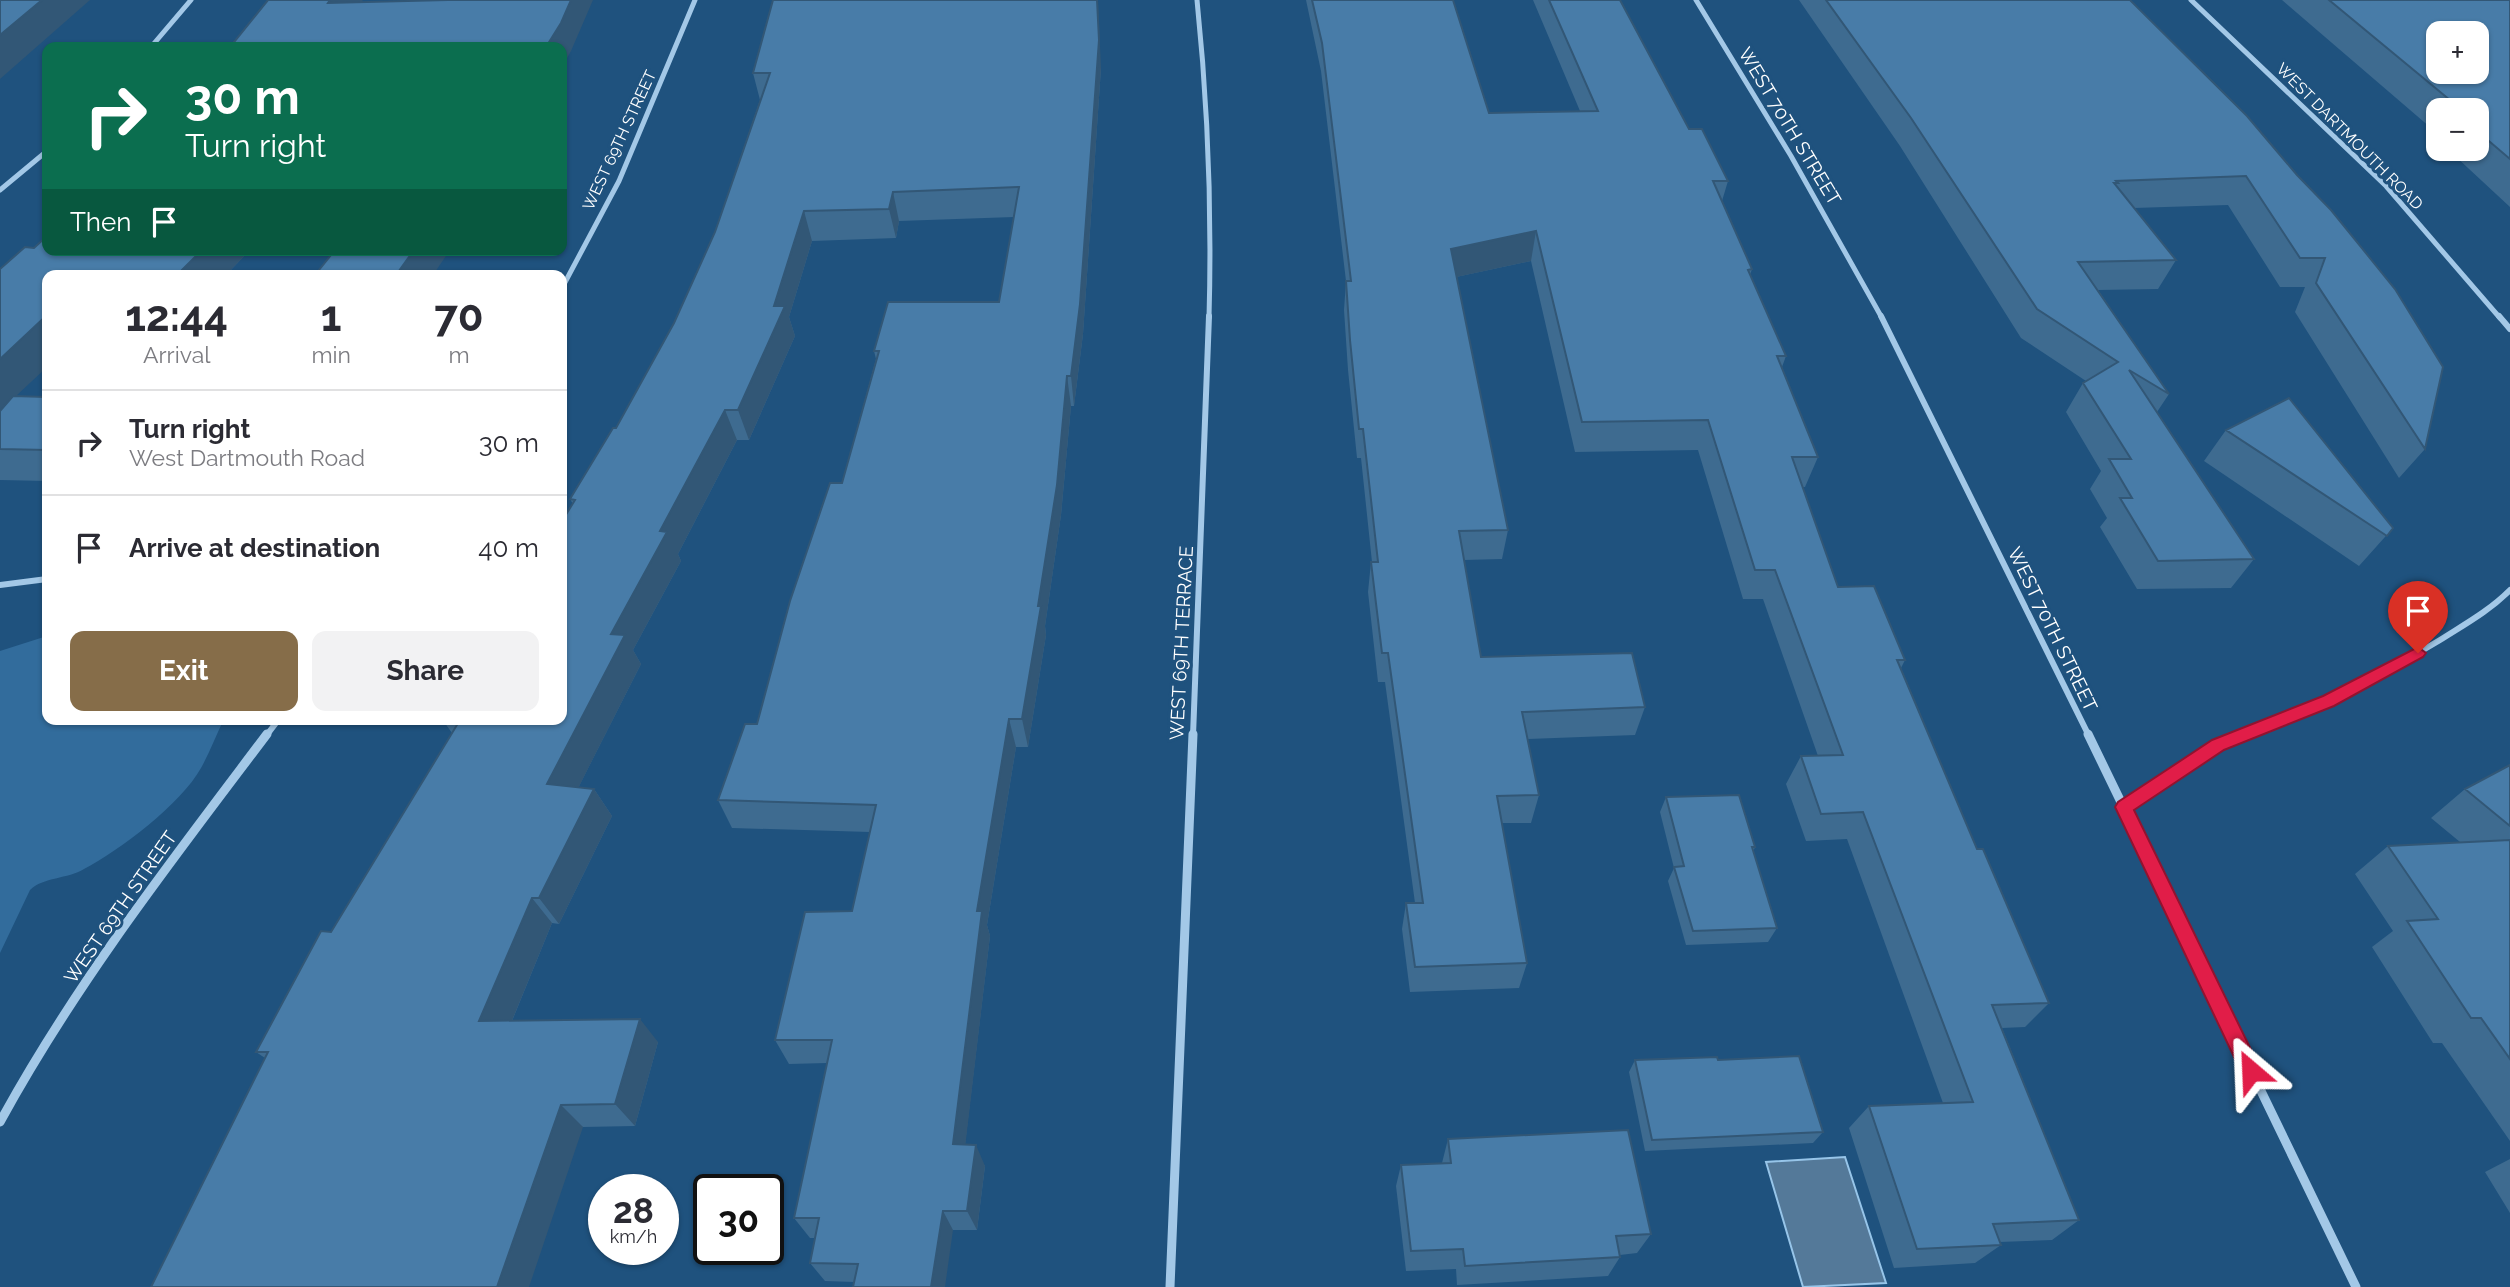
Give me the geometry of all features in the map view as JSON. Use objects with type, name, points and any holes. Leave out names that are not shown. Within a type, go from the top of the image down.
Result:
[{"type":"street","points":[[154,42],[191,0]]},
{"type":"street","name":"WEST 69TH STREET","points":[[567,279],[619,181],[695,0]]},
{"type":"street","name":"WEST 69TH TERRACE","points":[[1170,1287],[1208,397],[1211,238],[1206,90],[1197,0]]},
{"type":"street","name":"WEST 70TH STREET","points":[[1696,0],[1791,156],[1874,302],[2124,807],[2356,1287]]},
{"type":"street","name":"WEST DARTMOUTH ROAD","points":[[2190,0],[2386,187],[2510,329]]},
{"type":"street","points":[[0,190],[42,155]]},
{"type":"street","points":[[0,585],[42,580]]},
{"type":"street","points":[[2124,807],[2218,745],[2328,701],[2418,653],[2493,608],[2510,590]]},
{"type":"street","name":"WEST 69TH STREET","points":[[0,1122],[15,1092],[113,938],[274,725]]},
{"type":"shaded area","points":[[42,638],[42,725],[221,725],[192,782],[165,811],[99,861],[30,890],[0,953],[0,651]]},
{"type":"shaded area","points":[[1845,1157],[1886,1283],[1803,1287],[1766,1162]]},
{"type":"building","points":[[0,0],[42,0],[0,35]]},
{"type":"building","points":[[268,0],[330,0],[328,3],[571,0],[549,42],[234,42]]},
{"type":"building","points":[[773,0],[1097,0],[1099,40],[1080,304],[1071,376],[1067,376],[1057,485],[1022,719],[1009,719],[977,911],[982,911],[953,1144],[976,1145],[967,1211],[943,1211],[931,1287],[853,1287],[858,1264],[810,1263],[819,1218],[794,1218],[832,1040],[775,1040],[805,912],[852,911],[876,805],[718,800],[745,724],[757,724],[790,601],[830,483],[842,483],[879,351],[874,351],[888,302],[999,302],[1019,187],[893,192],[889,209],[804,211],[774,306],[785,306],[738,410],[725,410],[660,531],[667,532],[611,634],[625,635],[547,784],[594,789],[539,898],[532,898],[479,1021],[640,1019],[615,1104],[561,1105],[497,1287],[151,1287],[268,1052],[256,1052],[321,931],[331,932],[457,725],[567,725],[567,513],[575,500],[570,499],[613,428],[616,428],[674,323],[715,232],[770,73],[753,73]]},
{"type":"building","points":[[1312,0],[1453,0],[1489,113],[1598,111],[1549,0],[1620,0],[1689,129],[1702,129],[1728,181],[1713,181],[1752,269],[1748,270],[1786,356],[1777,356],[1818,457],[1792,457],[1838,587],[1874,586],[1905,660],[1897,660],[1977,849],[1983,849],[2049,1003],[1992,1005],[2079,1220],[1993,1224],[2001,1245],[1917,1249],[1869,1106],[1973,1102],[1863,812],[1821,814],[1801,756],[1843,755],[1775,570],[1755,570],[1708,420],[1582,422],[1536,231],[1451,249],[1508,530],[1459,531],[1481,657],[1632,653],[1645,707],[1522,712],[1539,795],[1497,796],[1527,963],[1415,967],[1406,903],[1423,903],[1388,653],[1382,653],[1371,562],[1378,562],[1363,429],[1359,429],[1350,340],[1346,281],[1351,281],[1322,43]]},
{"type":"building","points":[[1826,0],[2130,0],[2247,116],[2331,210],[2395,289],[2443,367],[2425,449],[2316,283],[2325,258],[2300,258],[2246,176],[2116,181],[2118,183],[2114,183],[2176,260],[2078,262],[2169,394],[2129,370],[2254,559],[2158,561],[2120,498],[2132,498],[2109,459],[2131,459],[2083,383],[2118,362],[2037,309],[1911,118]]},
{"type":"building","points":[[2329,0],[2510,0],[2510,159],[2489,141],[2489,98],[2447,98],[2431,84],[2489,84],[2489,21],[2426,21],[2426,80]]},
{"type":"building","points":[[42,241],[42,256],[196,256],[182,270],[42,270],[42,320],[0,359],[0,269],[25,247],[34,248]]},
{"type":"building","points":[[330,256],[410,256],[400,270],[319,270]]},
{"type":"building","points":[[13,396],[42,397],[42,450],[0,449],[0,411]]},
{"type":"building","points":[[2289,398],[2393,528],[2387,536],[2226,430]]},
{"type":"building","points":[[2510,765],[2510,826],[2465,789]]},
{"type":"building","points":[[1739,795],[1777,928],[1693,931],[1674,867],[1684,866],[1666,797]]},
{"type":"building","points":[[2510,840],[2510,1059],[2481,1018],[2471,1018],[2407,921],[2438,919],[2388,846]]},
{"type":"building","points":[[1799,1056],[1823,1132],[1652,1140],[1635,1060]]},
{"type":"building","points":[[1628,1130],[1651,1234],[1616,1236],[1620,1257],[1465,1266],[1463,1249],[1411,1251],[1401,1165],[1451,1163],[1448,1139]]},
{"type":"route","points":[[2251,1071],[2124,807],[2218,745],[2328,701],[2418,653]]}]
